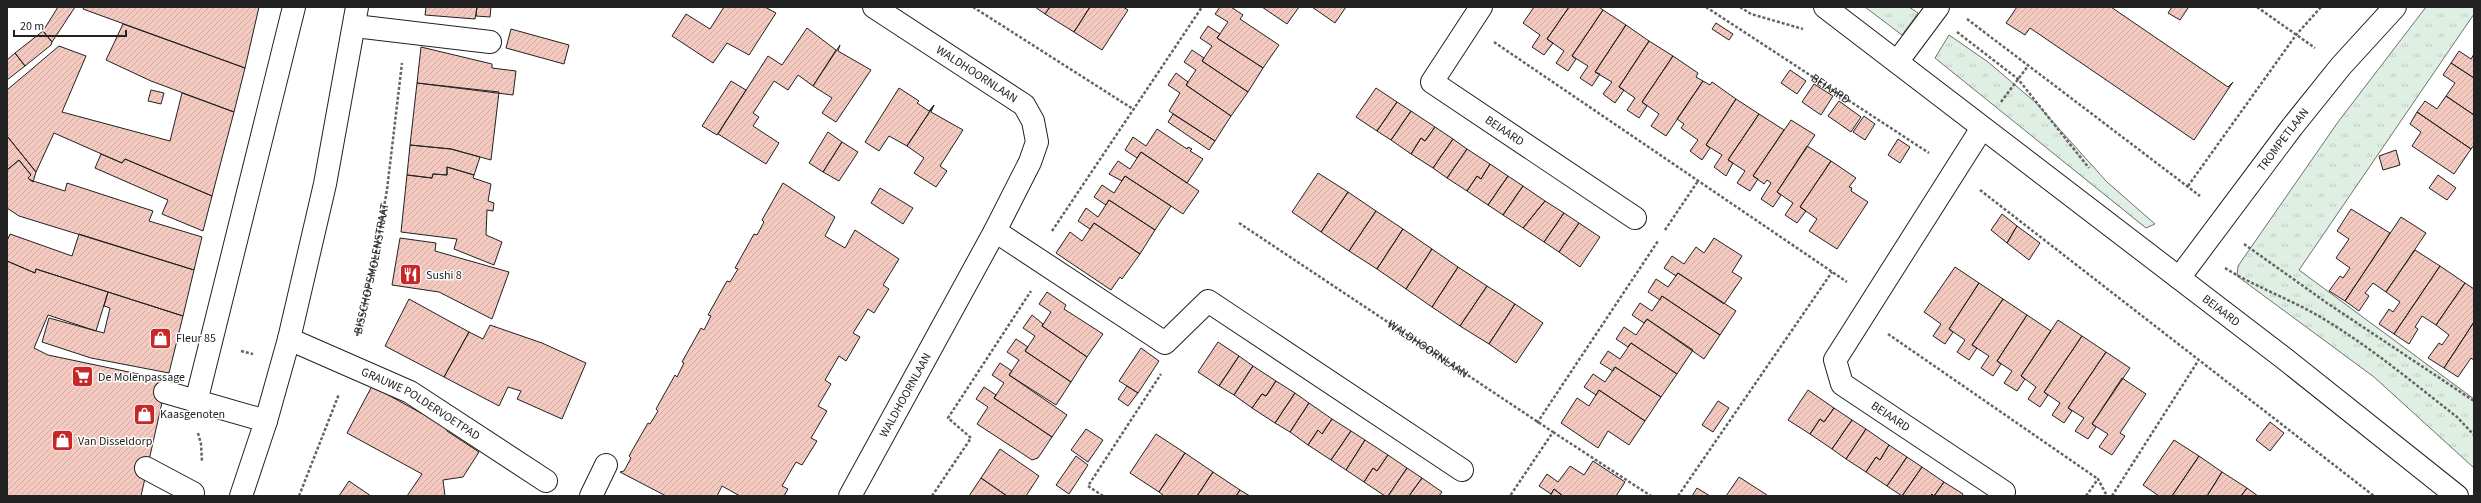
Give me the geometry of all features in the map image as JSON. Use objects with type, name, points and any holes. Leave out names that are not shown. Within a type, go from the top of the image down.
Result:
[{"type":"street","points":[[196,402],[294,7]]},
{"type":"street","name":"WALDHOORNLAAN","points":[[850,496],[994,231],[1030,162],[1037,142],[1033,121],[1024,105],[874,7]]},
{"type":"street","name":"BEIAARD","points":[[1825,7],[2179,278],[2457,496]]},
{"type":"street","points":[[1897,62],[1938,7]]},
{"type":"street","name":"TROMPETLAAN","points":[[2179,278],[2292,127],[2341,66],[2395,7]]},
{"type":"street","points":[[241,496],[266,421],[289,339],[325,184],[356,16],[405,32],[490,42]]},
{"type":"street","name":"BEIAARD","points":[[1475,16],[1432,82],[1635,218]]},
{"type":"street","name":"BEIAARD","points":[[1982,128],[1835,360],[1842,384],[2004,492]]},
{"type":"street","points":[[994,231],[1165,343],[1208,301],[1462,470]]},
{"type":"street","name":"GRAUWE POLDERVOETPAD","points":[[289,339],[410,392],[546,481]]},
{"type":"street","points":[[165,392],[266,421]]},
{"type":"street","points":[[590,496],[606,465]]},
{"type":"street","points":[[146,468],[193,493]]},
{"type":"path","points":[[972,7],[1133,109]]},
{"type":"path","points":[[932,496],[971,438],[948,418],[1133,109],[1202,7]]},
{"type":"path","name":"BEIAARD","points":[[1706,7],[1956,171],[2198,361],[2374,496]]},
{"type":"path","points":[[2257,7],[2341,66]]},
{"type":"path","points":[[2188,186],[2296,35],[2321,7]]},
{"type":"path","points":[[1475,16],[1698,181],[1832,272],[1868,308],[2098,479],[2107,496]]},
{"type":"path","name":"BISSCHOPSMOLENSTRAAT","points":[[299,496],[348,365],[374,263],[387,190],[405,32]]},
{"type":"path","points":[[2018,79],[2028,66]]},
{"type":"path","points":[[1537,423],[1698,181]]},
{"type":"path","name":"WALDHOORNLAAN","points":[[1239,223],[1537,423],[1553,432]]},
{"type":"path","points":[[1678,496],[1832,272]]},
{"type":"path","points":[[1103,496],[1088,486],[1176,351],[1178,330]]},
{"type":"path","points":[[211,343],[283,362]]},
{"type":"path","points":[[2112,496],[2198,361]]},
{"type":"path","points":[[193,493],[202,460],[201,444],[194,416],[196,402]]},
{"type":"path","points":[[1510,496],[1553,432],[1651,496]]},
{"type":"path","points":[[2086,496],[2098,479]]},
{"type":"green space","points":[[1865,7],[1909,7],[1918,13],[1902,35]]},
{"type":"green space","points":[[2426,7],[2474,7],[2474,14],[2299,270],[2474,399],[2474,468],[2374,377],[2237,276],[2238,266],[2338,122]]},
{"type":"green space","points":[[1949,35],[1988,62],[2035,102],[2107,182],[2155,224],[2146,228],[1935,58]]},
{"type":"building","points":[[58,7],[75,7],[52,42],[43,31]]},
{"type":"building","points":[[84,7],[259,7],[245,68],[83,9]]},
{"type":"building","points":[[426,7],[477,7],[475,19],[425,15]]},
{"type":"building","points":[[477,7],[491,7],[490,17],[476,16]]},
{"type":"building","points":[[724,7],[765,7],[776,13],[749,55],[727,43],[713,63],[672,36],[686,14],[710,29]]},
{"type":"building","points":[[1035,7],[1050,7],[1045,14]]},
{"type":"building","points":[[1050,7],[1090,7],[1074,32],[1045,14]]},
{"type":"building","points":[[1090,7],[1123,7],[1128,10],[1102,50],[1074,32]]},
{"type":"building","points":[[1220,7],[1231,7],[1243,15],[1240,19],[1279,45],[1263,68],[1217,38],[1228,22],[1215,14]]},
{"type":"building","points":[[1262,7],[1299,7],[1287,24]]},
{"type":"building","points":[[1312,7],[1346,7],[1335,23]]},
{"type":"building","points":[[1534,7],[1569,7],[1547,39],[1553,43],[1544,55],[1532,47],[1540,35],[1523,23]]},
{"type":"building","points":[[1569,7],[1599,7],[1603,10],[1572,56],[1576,59],[1568,71],[1556,63],[1564,51],[1547,39]]},
{"type":"building","points":[[2017,7],[2111,7],[2228,87],[2233,82],[2194,140],[2030,28],[2025,35],[2006,23]]},
{"type":"building","points":[[2172,7],[2188,8],[2180,20],[2168,13]]},
{"type":"building","points":[[1603,10],[1626,25],[1595,72],[1600,74],[1592,86],[1580,78],[1588,66],[1572,56]]},
{"type":"building","points":[[1716,23],[1733,34],[1729,40],[1712,29]]},
{"type":"building","points":[[123,24],[245,68],[234,112],[151,81],[106,60]]},
{"type":"building","points":[[1626,25],[1649,41],[1619,87],[1624,90],[1615,103],[1603,94],[1612,82],[1595,72]]},
{"type":"building","points":[[1208,26],[1220,34],[1217,38],[1263,68],[1248,92],[1202,61],[1212,46],[1200,38]]},
{"type":"building","points":[[807,28],[836,50],[813,86],[798,75],[788,90],[774,81],[753,113],[759,117],[753,126],[779,143],[766,164],[718,134],[768,56],[782,65]]},
{"type":"building","points":[[511,29],[569,45],[564,64],[506,48]]},
{"type":"building","points":[[43,31],[52,42],[51,45],[25,66],[15,53]]},
{"type":"building","points":[[1649,41],[1673,56],[1642,102],[1647,106],[1639,118],[1627,110],[1635,98],[1619,87]]},
{"type":"building","points":[[840,45],[838,51],[871,70],[836,122],[822,113],[832,98],[813,86]]},
{"type":"building","points":[[59,46],[86,56],[62,112],[170,141],[182,93],[234,112],[212,196],[125,159],[122,163],[54,133],[36,172],[7,136],[7,90]]},
{"type":"building","points":[[421,47],[492,64],[492,68],[516,71],[513,95],[417,83]]},
{"type":"building","points":[[1192,50],[1204,58],[1202,61],[1248,92],[1231,116],[1186,85],[1196,70],[1184,62]]},
{"type":"building","points":[[2459,51],[2471,59],[2474,54],[2474,78],[2451,63]]},
{"type":"building","points":[[15,53],[25,66],[7,80],[7,60]]},
{"type":"building","points":[[1673,56],[1698,73],[1696,77],[1703,81],[1666,136],[1651,126],[1659,114],[1642,102]]},
{"type":"building","points":[[2451,63],[2474,78],[2474,115],[2446,96],[2455,83],[2443,75]]},
{"type":"building","points":[[1790,70],[1806,81],[1797,94],[1781,83]]},
{"type":"building","points":[[1176,73],[1188,82],[1186,85],[1231,116],[1215,141],[1169,111],[1180,93],[1168,85]]},
{"type":"building","points":[[731,81],[746,90],[717,135],[702,126]]},
{"type":"building","points":[[1703,81],[1710,85],[1712,82],[1736,99],[1706,145],[1710,148],[1702,160],[1690,151],[1698,140],[1681,128],[1684,124],[1677,119]]},
{"type":"building","points":[[417,83],[499,92],[491,160],[451,149],[410,145]]},
{"type":"building","points":[[1814,84],[1833,96],[1821,115],[1802,102]]},
{"type":"building","points":[[899,88],[919,101],[917,103],[929,111],[934,105],[907,146],[889,136],[879,151],[865,142]]},
{"type":"building","points":[[1376,88],[1397,102],[1377,131],[1356,117]]},
{"type":"building","points":[[151,90],[164,93],[161,104],[148,101]]},
{"type":"building","points":[[2446,96],[2474,115],[2474,145],[2471,149],[2417,112],[2425,101],[2437,109]]},
{"type":"building","points":[[1736,99],[1759,114],[1728,160],[1733,163],[1726,176],[1714,167],[1722,155],[1706,145]]},
{"type":"building","points":[[1839,101],[1861,117],[1851,132],[1828,116]]},
{"type":"building","points":[[1397,102],[1411,111],[1391,140],[1377,131]]},
{"type":"building","points":[[934,105],[931,112],[963,130],[940,166],[947,171],[936,187],[914,173],[924,158],[907,146]]},
{"type":"building","points":[[1411,111],[1435,127],[1425,141],[1421,138],[1411,154],[1391,140]]},
{"type":"building","points":[[2417,112],[2471,149],[2454,174],[2412,146],[2421,132],[2410,124]]},
{"type":"building","points":[[1173,114],[1215,141],[1209,150],[1168,122]]},
{"type":"building","points":[[1759,114],[1784,130],[1753,176],[1758,179],[1750,191],[1737,183],[1745,171],[1728,160]]},
{"type":"building","points":[[1864,116],[1875,124],[1865,140],[1853,132]]},
{"type":"building","points":[[1791,120],[1815,135],[1777,192],[1781,195],[1773,207],[1761,199],[1771,183],[1767,180],[1764,184],[1753,176]]},
{"type":"building","points":[[1435,127],[1453,139],[1433,168],[1411,154],[1421,138],[1425,141]]},
{"type":"building","points":[[1157,129],[1187,149],[1188,147],[1192,149],[1190,151],[1203,159],[1187,183],[1141,152],[1137,158],[1125,150],[1133,137],[1146,146]]},
{"type":"building","points":[[828,132],[842,142],[823,172],[809,163]]},
{"type":"building","points":[[7,136],[36,172],[33,182],[28,178],[31,175],[19,160],[7,170]]},
{"type":"building","points":[[1453,139],[1467,149],[1447,178],[1433,168]]},
{"type":"building","points":[[1898,139],[1910,147],[1900,163],[1888,155]]},
{"type":"building","points":[[842,142],[858,152],[839,181],[823,172]]},
{"type":"building","points":[[410,145],[451,149],[480,157],[474,175],[447,167],[447,175],[433,174],[432,178],[407,175]]},
{"type":"building","points":[[1807,146],[1831,161],[1800,207],[1806,211],[1797,223],[1785,215],[1793,203],[1777,192]]},
{"type":"building","points":[[1467,149],[1490,164],[1481,179],[1477,176],[1467,191],[1447,178]]},
{"type":"building","points":[[2396,150],[2400,165],[2383,170],[2379,156]]},
{"type":"building","points":[[1141,152],[1199,191],[1183,214],[1125,176],[1122,181],[1109,174],[1118,161],[1130,169]]},
{"type":"building","points":[[101,154],[122,163],[125,159],[212,196],[203,231],[162,214],[168,200],[95,168]]},
{"type":"building","points":[[19,160],[31,175],[28,178],[30,180],[65,191],[67,183],[153,211],[149,221],[202,237],[194,270],[19,216],[7,208],[7,170]]},
{"type":"building","points":[[1831,161],[1856,178],[1849,187],[1852,188],[1851,191],[1868,202],[1837,249],[1809,231],[1817,219],[1800,207]]},
{"type":"building","points":[[1490,164],[1508,176],[1488,205],[1467,191],[1477,176],[1481,179]]},
{"type":"building","points":[[447,167],[474,175],[473,178],[491,184],[488,201],[494,203],[493,211],[487,210],[486,235],[502,242],[494,265],[454,249],[457,239],[401,232],[407,175],[432,178],[433,174],[447,175]]},
{"type":"building","points":[[1318,173],[1348,192],[1321,232],[1292,212]]},
{"type":"building","points":[[2438,175],[2456,188],[2447,200],[2429,188]]},
{"type":"building","points":[[1125,176],[1171,206],[1155,230],[1109,200],[1106,205],[1094,197],[1102,185],[1114,193]]},
{"type":"building","points":[[1508,176],[1523,186],[1503,215],[1488,205]]},
{"type":"building","points":[[783,183],[835,217],[825,236],[845,248],[855,230],[899,259],[883,285],[889,289],[874,313],[868,309],[853,333],[860,337],[846,361],[839,356],[825,380],[831,384],[818,406],[827,411],[811,438],[817,441],[802,465],[796,462],[782,486],[788,489],[784,496],[740,496],[722,486],[717,496],[666,496],[620,472],[624,471],[631,458],[629,456],[648,423],[650,424],[658,411],[656,409],[675,375],[677,377],[684,363],[682,362],[701,328],[704,330],[711,316],[708,315],[727,281],[730,282],[738,269],[735,268],[754,234],[757,235],[764,222],[762,220]]},
{"type":"building","points":[[1523,186],[1545,201],[1523,228],[1503,215]]},
{"type":"building","points":[[880,188],[913,208],[903,224],[871,203]]},
{"type":"building","points":[[1348,192],[1376,211],[1349,251],[1321,232]]},
{"type":"building","points":[[1109,200],[1155,230],[1140,254],[1094,223],[1090,229],[1078,221],[1086,208],[1098,217]]},
{"type":"building","points":[[1545,201],[1564,213],[1544,242],[1523,228]]},
{"type":"building","points":[[2351,209],[2390,233],[2345,301],[2329,291],[2340,276],[2343,278],[2350,268],[2336,258],[2349,239],[2337,231]]},
{"type":"building","points":[[1376,211],[1403,229],[1377,269],[1349,251]]},
{"type":"building","points":[[1564,213],[1579,223],[1559,252],[1544,242]]},
{"type":"building","points":[[2002,214],[2017,226],[2007,243],[1991,230]]},
{"type":"building","points":[[2401,217],[2426,233],[2386,292],[2373,283],[2365,293],[2369,296],[2359,311],[2345,301]]},
{"type":"building","points":[[1094,223],[1140,254],[1122,279],[1120,277],[1111,290],[1056,253],[1070,232],[1082,241]]},
{"type":"building","points":[[1579,223],[1600,237],[1580,267],[1559,252]]},
{"type":"building","points":[[2017,226],[2040,243],[2029,260],[2007,243]]},
{"type":"building","points":[[1403,229],[1432,249],[1406,289],[1377,269]]},
{"type":"building","points":[[10,234],[72,256],[79,234],[194,270],[183,316],[36,269],[35,273],[7,261],[7,241]]},
{"type":"building","points":[[400,238],[436,243],[435,251],[509,272],[492,319],[439,292],[392,285]]},
{"type":"building","points":[[1714,238],[1742,256],[1732,272],[1742,278],[1724,304],[1678,273],[1676,276],[1664,268],[1672,256],[1684,264],[1696,247],[1704,253]]},
{"type":"building","points":[[1432,249],[1458,267],[1432,307],[1406,289]]},
{"type":"building","points":[[2415,250],[2440,266],[2394,334],[2379,324],[2389,309],[2393,312],[2400,302],[2386,292]]},
{"type":"building","name":"De Molenpassage","points":[[7,261],[35,273],[36,269],[108,292],[96,331],[48,315],[34,348],[48,355],[167,380],[141,496],[7,496]]},
{"type":"building","points":[[2440,266],[2465,283],[2436,325],[2422,316],[2415,327],[2418,329],[2409,344],[2394,334]]},
{"type":"building","points":[[1458,267],[1487,286],[1460,326],[1432,307]]},
{"type":"building","points":[[1955,267],[1979,283],[1949,329],[1953,332],[1945,344],[1933,336],[1941,324],[1924,312]]},
{"type":"building","points":[[1678,273],[1736,311],[1720,335],[1662,296],[1660,300],[1648,292],[1656,279],[1668,287]]},
{"type":"building","points":[[1979,283],[2003,299],[1972,345],[1977,348],[1969,360],[1957,352],[1965,340],[1949,329]]},
{"type":"building","points":[[2465,283],[2474,289],[2474,322],[2444,368],[2428,358],[2439,343],[2442,345],[2449,335],[2436,325]]},
{"type":"building","points":[[1487,286],[1515,304],[1489,344],[1460,326]]},
{"type":"building","points":[[108,292],[183,316],[169,373],[91,358],[42,342],[49,318],[104,333],[110,308],[104,306]]},
{"type":"building","points":[[1047,292],[1066,305],[1064,309],[1103,334],[1087,357],[1042,326],[1051,312],[1039,304]]},
{"type":"building","points":[[1662,296],[1720,335],[1704,359],[1647,319],[1644,323],[1632,315],[1640,303],[1652,311]]},
{"type":"building","points":[[409,299],[469,332],[444,377],[385,346]]},
{"type":"building","points":[[2003,299],[2027,315],[1997,361],[2001,364],[1993,376],[1981,368],[1989,356],[1972,345]]},
{"type":"building","points":[[1515,304],[1543,323],[1516,363],[1489,344]]},
{"type":"building","points":[[1032,315],[1043,324],[1042,326],[1087,357],[1071,382],[1025,351],[1035,336],[1023,328]]},
{"type":"building","points":[[2027,315],[2051,331],[2021,376],[2025,379],[2017,391],[2004,383],[2012,371],[1997,361]]},
{"type":"building","points":[[1647,319],[1693,350],[1677,374],[1631,343],[1628,347],[1616,339],[1624,327],[1636,335]]},
{"type":"building","points":[[2058,320],[2082,336],[2044,392],[2048,395],[2040,407],[2028,399],[2036,387],[2021,376]]},
{"type":"building","points":[[2474,322],[2474,360],[2471,358],[2458,377],[2444,368]]},
{"type":"building","points":[[490,325],[542,343],[586,363],[562,419],[517,399],[521,391],[508,387],[499,406],[444,377],[469,332],[483,339]]},
{"type":"building","points":[[2082,336],[2106,352],[2068,408],[2072,411],[2064,423],[2052,415],[2060,403],[2044,392]]},
{"type":"building","points":[[1016,339],[1028,347],[1025,351],[1071,382],[1056,405],[1009,375],[1019,360],[1007,352]]},
{"type":"building","points":[[1218,342],[1239,356],[1219,386],[1198,372]]},
{"type":"building","points":[[1631,343],[1677,374],[1661,397],[1615,367],[1613,371],[1600,363],[1608,351],[1620,359]]},
{"type":"building","points":[[1141,348],[1159,361],[1138,393],[1119,381]]},
{"type":"building","points":[[2106,352],[2130,368],[2092,424],[2096,427],[2088,439],[2075,431],[2084,418],[2068,408]]},
{"type":"building","points":[[1239,356],[1253,366],[1234,395],[1219,386]]},
{"type":"building","points":[[1000,363],[1012,371],[1009,375],[1067,415],[1052,437],[994,398],[1004,383],[992,375]]},
{"type":"building","points":[[1253,366],[1276,381],[1266,396],[1262,394],[1252,408],[1234,395]]},
{"type":"building","points":[[1615,367],[1661,397],[1645,421],[1599,390],[1596,395],[1584,387],[1593,374],[1605,382]]},
{"type":"building","points":[[2122,378],[2146,394],[2120,433],[2125,436],[2112,455],[2099,447],[2108,434],[2092,424]]},
{"type":"building","points":[[1276,381],[1295,393],[1275,423],[1252,408],[1262,394],[1266,396]]},
{"type":"building","points":[[372,386],[448,428],[447,431],[479,452],[463,477],[443,480],[445,496],[407,496],[422,474],[347,433]]},
{"type":"building","points":[[1127,386],[1138,393],[1128,406],[1118,399]]},
{"type":"building","points":[[984,387],[996,395],[994,398],[1052,437],[1038,458],[1032,460],[977,424],[988,407],[976,399]]},
{"type":"building","points":[[1599,390],[1645,421],[1629,445],[1608,431],[1598,448],[1561,423],[1577,398],[1589,406]]},
{"type":"building","points":[[1808,390],[1834,408],[1824,422],[1820,419],[1810,434],[1788,420]]},
{"type":"building","points":[[1295,393],[1309,403],[1290,432],[1275,423]]},
{"type":"building","points":[[1718,401],[1729,408],[1713,432],[1702,425]]},
{"type":"building","points":[[1309,403],[1332,419],[1322,434],[1318,430],[1308,445],[1290,432]]},
{"type":"building","points":[[1834,408],[1852,420],[1832,449],[1810,434],[1820,419],[1824,422]]},
{"type":"building","points":[[1332,419],[1351,431],[1331,460],[1308,445],[1318,430],[1322,434]]},
{"type":"building","points":[[1852,420],[1866,429],[1846,459],[1832,449]]},
{"type":"building","points":[[2270,422],[2284,433],[2270,451],[2256,440]]},
{"type":"building","points":[[1086,429],[1103,440],[1088,462],[1071,450]]},
{"type":"building","points":[[1866,429],[1889,445],[1880,460],[1876,457],[1866,472],[1846,459]]},
{"type":"building","points":[[1351,431],[1365,440],[1346,470],[1331,460]]},
{"type":"building","points":[[1156,434],[1185,453],[1159,492],[1130,473]]},
{"type":"building","points":[[1365,440],[1388,455],[1377,471],[1373,468],[1364,482],[1346,470]]},
{"type":"building","points":[[2174,440],[2199,456],[2172,496],[2159,496],[2143,485]]},
{"type":"building","points":[[1889,445],[1907,457],[1887,486],[1866,472],[1876,457],[1880,460]]},
{"type":"building","points":[[1000,449],[1039,476],[1026,496],[1007,496],[981,478]]},
{"type":"building","points":[[1185,453],[1213,472],[1197,496],[1164,496],[1159,492]]},
{"type":"building","points":[[1388,455],[1407,468],[1388,496],[1385,496],[1364,482],[1373,468],[1377,471]]},
{"type":"building","points":[[1076,456],[1088,465],[1069,494],[1056,485]]},
{"type":"building","points":[[2199,456],[2222,472],[2207,496],[2172,496]]},
{"type":"building","points":[[1907,457],[1922,467],[1902,496],[1887,486]]},
{"type":"building","points":[[1593,461],[1625,482],[1616,496],[1563,496],[1554,489],[1551,494],[1539,486],[1547,474],[1558,482],[1570,466],[1584,475]]},
{"type":"building","points":[[1922,467],[1944,482],[1934,496],[1932,494],[1930,496],[1902,496]]},
{"type":"building","points":[[1407,468],[1422,478],[1409,496],[1388,496]]},
{"type":"building","points":[[1213,472],[1240,490],[1236,496],[1197,496]]},
{"type":"building","points":[[2222,472],[2247,488],[2241,496],[2207,496]]},
{"type":"building","points":[[1739,477],[1767,495],[1726,496]]},
{"type":"building","points":[[981,478],[1007,496],[969,496]]},
{"type":"building","points":[[1422,478],[1442,492],[1439,496],[1409,496]]},
{"type":"building","points":[[349,481],[371,496],[339,496]]},
{"type":"building","points":[[1944,482],[1963,494],[1962,496],[1934,496]]},
{"type":"building","points":[[1697,488],[1710,496],[1692,496]]},
{"type":"building","points":[[2247,488],[2258,496],[2241,496]]},
{"type":"building","points":[[1554,489],[1563,496],[1550,496]]},
{"type":"building","points":[[1240,490],[1250,496],[1236,496]]},
{"type":"place","name":"Sushi 8","points":[[411,275]]},
{"type":"place","name":"Fleur 85","points":[[160,338]]},
{"type":"place","name":"De Molenpassage","points":[[82,377]]},
{"type":"place","name":"Kaasgenoten","points":[[144,414]]},
{"type":"place","name":"Van Disseldorp","points":[[62,441]]}]
